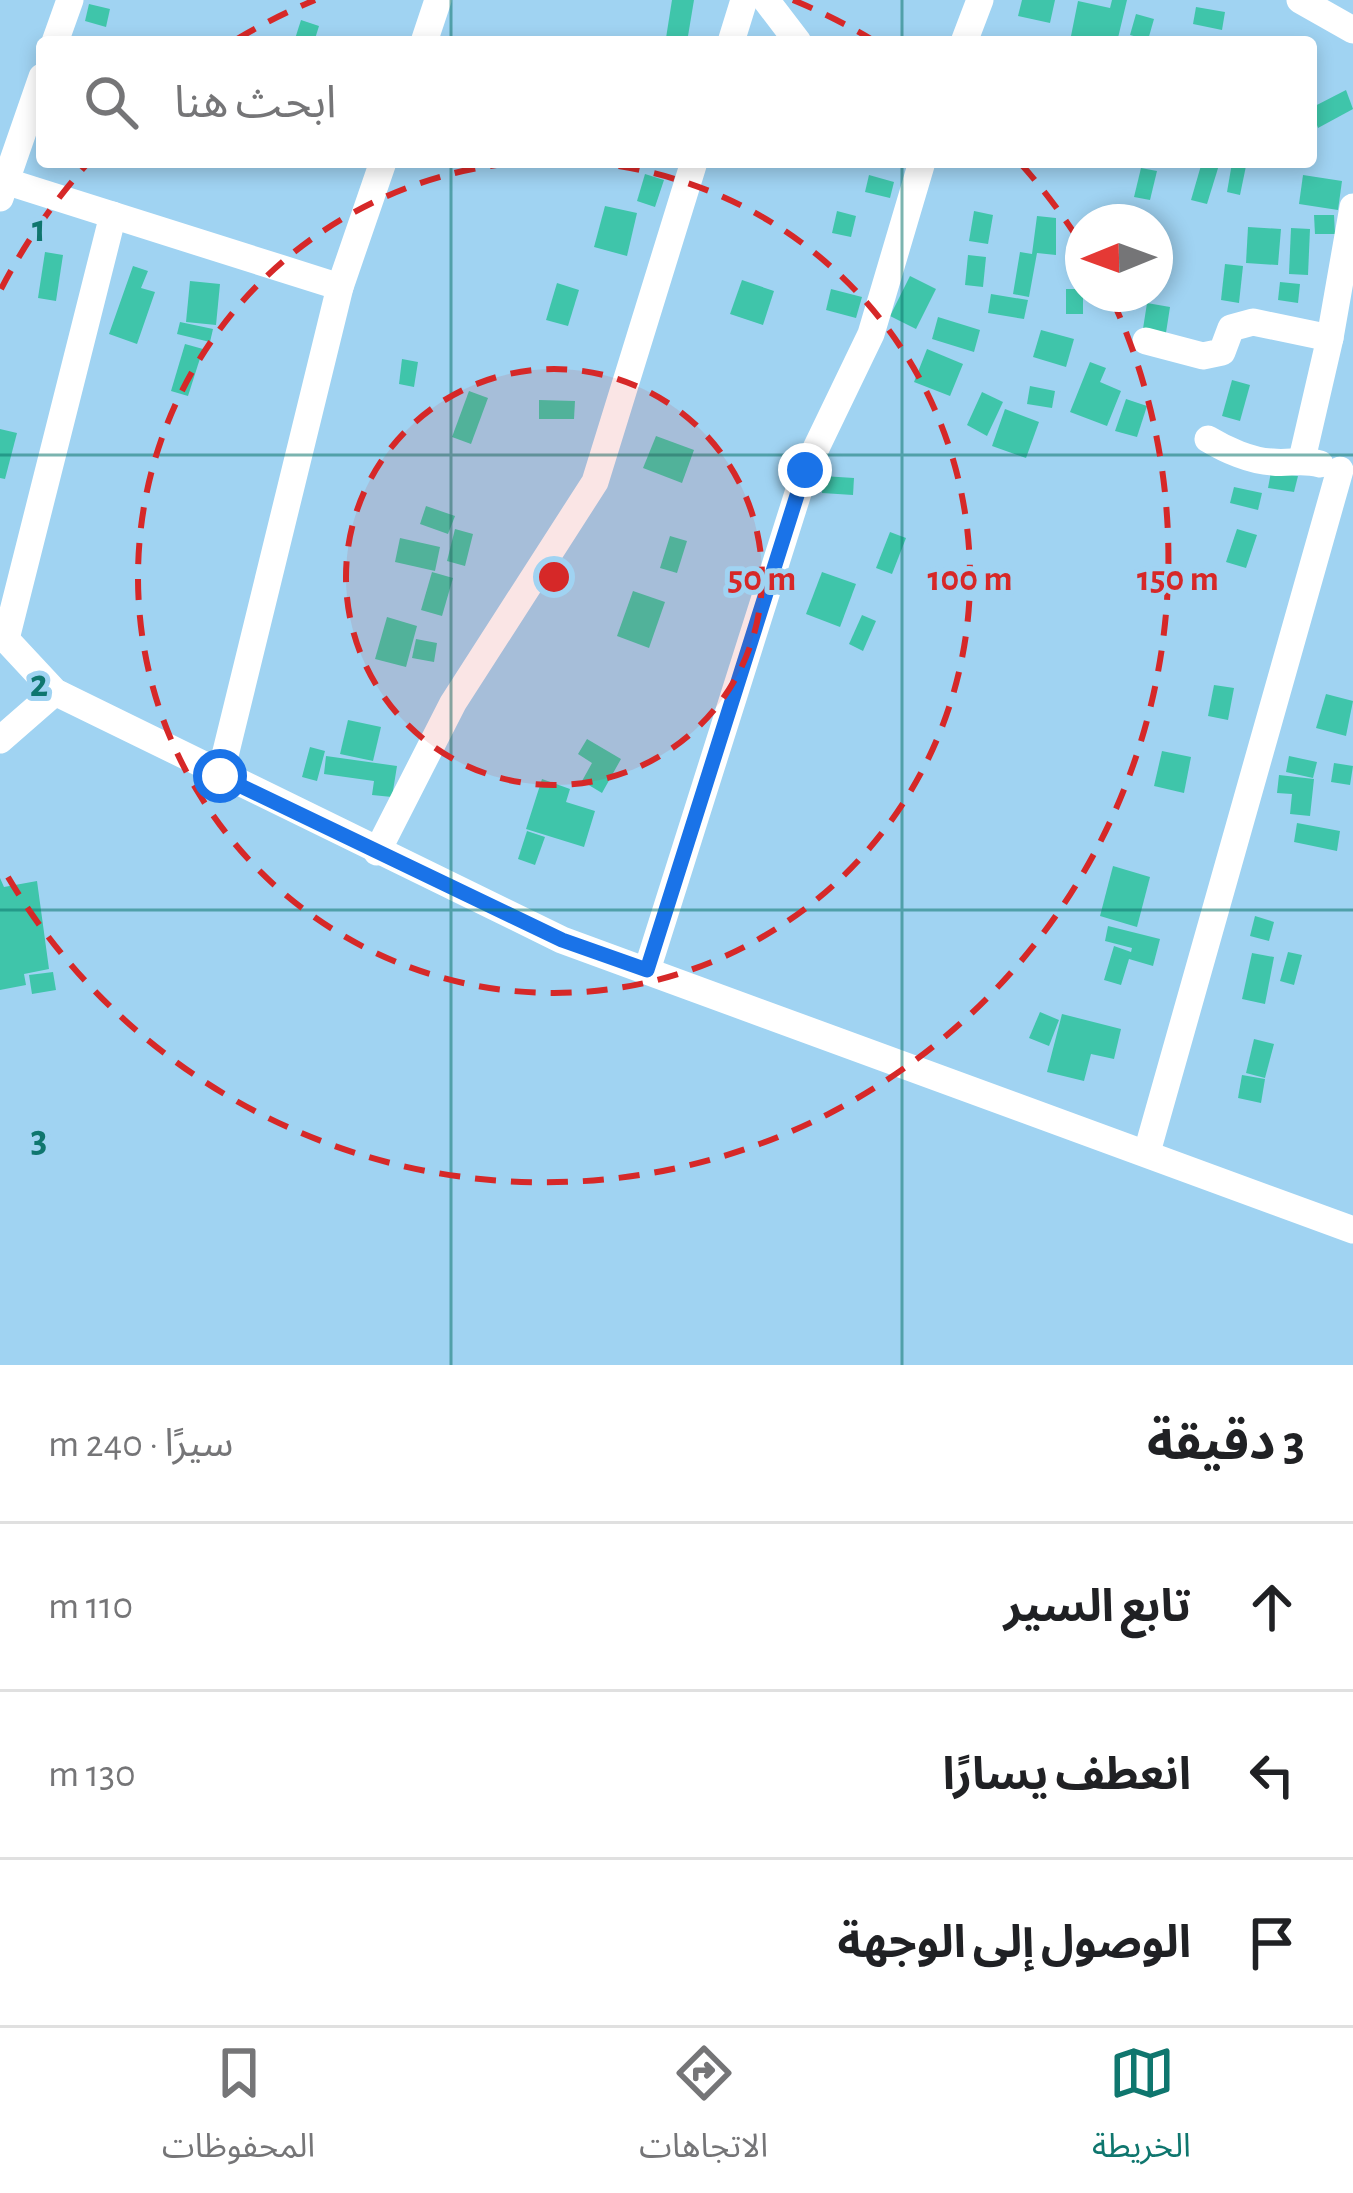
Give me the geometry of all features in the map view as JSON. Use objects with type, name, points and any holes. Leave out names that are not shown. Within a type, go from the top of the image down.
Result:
[{"type":"street","points":[[57,36],[70,0]]},
{"type":"street","points":[[426,36],[439,0]]},
{"type":"street","points":[[733,36],[744,0]]},
{"type":"street","points":[[766,0],[794,36]]},
{"type":"street","points":[[966,36],[980,0]]},
{"type":"street","points":[[1300,0],[1353,30]]},
{"type":"street","points":[[36,94],[2,190],[113,214],[340,286]]},
{"type":"street","points":[[220,776],[340,286],[381,168]]},
{"type":"street","points":[[377,851],[453,703],[596,482],[692,168]]},
{"type":"street","points":[[647,970],[805,470],[871,334],[920,168]]},
{"type":"street","points":[[1302,459],[1353,207]]},
{"type":"street","points":[[113,214],[3,636],[55,692],[562,940],[1353,1230]]},
{"type":"street","points":[[1146,341],[1211,356],[1222,352],[1231,328],[1245,322],[1330,338]]},
{"type":"street","points":[[1147,1152],[1347,471],[1302,459],[1271,462],[1208,439]]},
{"type":"street","points":[[0,740],[55,692]]},
{"type":"building","points":[[672,0],[694,0],[688,36],[666,36]]},
{"type":"building","points":[[1022,0],[1055,0],[1050,23],[1018,16]]},
{"type":"building","points":[[1112,0],[1127,0],[1118,36],[1071,36],[1078,1],[1110,8]]},
{"type":"building","points":[[89,4],[110,9],[106,27],[85,21]]},
{"type":"building","points":[[1196,7],[1225,12],[1222,30],[1193,24]]},
{"type":"building","points":[[1136,14],[1154,19],[1149,36],[1130,35]]},
{"type":"building","points":[[301,20],[319,26],[316,36],[296,36]]},
{"type":"building","points":[[1346,90],[1353,109],[1318,128],[1317,105]]},
{"type":"building","points":[[1141,168],[1157,171],[1150,200],[1134,197]]},
{"type":"building","points":[[1200,168],[1218,168],[1207,204],[1191,200]]},
{"type":"building","points":[[1231,168],[1246,168],[1240,195],[1227,192]]},
{"type":"building","points":[[645,174],[664,180],[655,207],[637,201]]},
{"type":"building","points":[[869,175],[894,182],[890,198],[865,192]]},
{"type":"building","points":[[1303,175],[1342,181],[1338,210],[1299,204]]},
{"type":"building","points":[[605,206],[637,213],[627,256],[594,247]]},
{"type":"building","points":[[837,211],[856,216],[851,237],[832,233]]},
{"type":"building","points":[[974,211],[993,215],[988,244],[969,241]]},
{"type":"building","points":[[1314,215],[1334,215],[1335,234],[1315,234]]},
{"type":"building","points":[[1037,216],[1056,218],[1056,255],[1037,253],[1029,297],[1013,294],[1020,252],[1032,254]]},
{"type":"building","points":[[1248,227],[1281,229],[1278,265],[1246,263]]},
{"type":"building","points":[[1291,228],[1310,229],[1308,275],[1289,274]]},
{"type":"building","points":[[45,252],[63,255],[56,301],[38,298]]},
{"type":"building","points":[[968,255],[986,257],[983,287],[965,285]]},
{"type":"building","points":[[1225,264],[1243,266],[1239,303],[1221,300]]},
{"type":"building","points":[[133,266],[148,271],[141,288],[155,292],[137,344],[109,334]]},
{"type":"building","points":[[910,276],[936,289],[916,329],[890,316]]},
{"type":"building","points":[[742,280],[774,291],[763,325],[730,314]]},
{"type":"building","points":[[190,281],[220,284],[216,325],[186,322]]},
{"type":"building","points":[[1280,282],[1300,284],[1298,303],[1278,300]]},
{"type":"building","points":[[557,283],[579,290],[568,326],[546,320]]},
{"type":"building","points":[[831,289],[862,297],[856,318],[826,310]]},
{"type":"building","points":[[991,294],[1028,300],[1024,319],[988,313]]},
{"type":"building","points":[[1146,312],[1169,312],[1165,339],[1142,335]]},
{"type":"building","points":[[938,317],[980,330],[974,352],[932,339]]},
{"type":"building","points":[[180,322],[213,329],[210,342],[177,334]]},
{"type":"building","points":[[1041,330],[1074,339],[1066,367],[1033,357]]},
{"type":"building","points":[[185,344],[203,349],[188,396],[171,391]]},
{"type":"building","points":[[927,349],[963,364],[950,396],[914,382]]},
{"type":"building","points":[[402,359],[418,362],[414,387],[399,384]]},
{"type":"building","points":[[1090,362],[1106,368],[1100,382],[1121,391],[1107,426],[1070,412]]},
{"type":"building","points":[[1232,380],[1250,385],[1240,421],[1222,416]]},
{"type":"building","points":[[1030,386],[1055,391],[1052,408],[1027,404]]},
{"type":"building","points":[[469,391],[488,398],[471,444],[452,437]]},
{"type":"building","points":[[982,392],[1003,402],[987,436],[967,425]]},
{"type":"building","points":[[1126,399],[1147,406],[1137,437],[1115,431]]},
{"type":"building","points":[[539,400],[575,401],[574,419],[539,419]]},
{"type":"building","points":[[1005,409],[1039,422],[1026,458],[992,446]]},
{"type":"building","points":[[0,429],[17,433],[5,479],[0,478]]},
{"type":"building","points":[[656,436],[694,450],[682,483],[643,468]]},
{"type":"building","points":[[1271,472],[1298,476],[1294,492],[1268,488]]},
{"type":"building","points":[[823,476],[854,478],[853,495],[822,493]]},
{"type":"building","points":[[1234,487],[1262,493],[1258,510],[1230,503]]},
{"type":"building","points":[[426,506],[455,516],[448,534],[420,524]]},
{"type":"building","points":[[455,529],[473,534],[465,566],[447,561]]},
{"type":"building","points":[[1237,529],[1257,535],[1246,568],[1226,562]]},
{"type":"building","points":[[890,532],[906,538],[892,574],[876,568]]},
{"type":"building","points":[[670,536],[687,541],[677,573],[660,568]]},
{"type":"building","points":[[400,538],[440,547],[435,571],[395,562]]},
{"type":"building","points":[[432,572],[453,578],[442,616],[421,610]]},
{"type":"building","points":[[822,572],[856,584],[840,627],[806,614]]},
{"type":"building","points":[[633,591],[665,602],[649,648],[617,636]]},
{"type":"building","points":[[862,615],[876,621],[863,651],[849,644]]},
{"type":"building","points":[[387,617],[417,626],[406,667],[375,659]]},
{"type":"building","points":[[416,639],[437,643],[434,662],[412,658]]},
{"type":"building","points":[[1214,685],[1234,688],[1228,720],[1208,716]]},
{"type":"building","points":[[1326,694],[1353,701],[1346,736],[1316,728]]},
{"type":"building","points":[[348,720],[381,727],[373,761],[340,754]]},
{"type":"building","points":[[587,739],[621,759],[602,793],[582,781],[592,763],[578,754]]},
{"type":"building","points":[[310,747],[325,751],[317,781],[302,777]]},
{"type":"building","points":[[1162,751],[1191,757],[1184,793],[1154,786]]},
{"type":"building","points":[[326,756],[397,766],[392,797],[372,795],[374,781],[324,774]]},
{"type":"building","points":[[1289,756],[1317,762],[1313,778],[1286,772]]},
{"type":"building","points":[[1334,763],[1353,766],[1350,785],[1331,782]]},
{"type":"building","points":[[1279,775],[1314,779],[1310,816],[1290,814],[1292,794],[1277,793]]},
{"type":"building","points":[[542,779],[570,789],[566,802],[595,811],[584,847],[526,829]]},
{"type":"building","points":[[1297,823],[1340,831],[1337,851],[1294,842]]},
{"type":"building","points":[[527,831],[545,837],[535,865],[518,859]]},
{"type":"building","points":[[1113,866],[1150,877],[1137,927],[1100,916]]},
{"type":"building","points":[[0,878],[4,887],[37,881],[49,969],[24,974],[26,985],[0,990]]},
{"type":"building","points":[[1255,916],[1274,922],[1269,941],[1250,936]]},
{"type":"building","points":[[1108,926],[1160,939],[1153,966],[1129,959],[1121,985],[1104,980],[1114,946],[1131,952],[1132,948],[1105,941]]},
{"type":"building","points":[[1288,952],[1302,955],[1294,985],[1280,981]]},
{"type":"building","points":[[1252,953],[1274,957],[1265,1004],[1242,999]]},
{"type":"building","points":[[53,972],[56,990],[32,994],[29,975]]},
{"type":"building","points":[[1040,1012],[1059,1020],[1049,1046],[1029,1038]]},
{"type":"building","points":[[1062,1014],[1121,1029],[1114,1059],[1091,1054],[1084,1081],[1047,1072]]},
{"type":"building","points":[[1254,1039],[1274,1044],[1265,1078],[1246,1073]]},
{"type":"building","points":[[1242,1075],[1265,1079],[1261,1103],[1238,1098]]},
{"type":"route","points":[[220,776],[562,940],[647,970],[805,470]]}]
